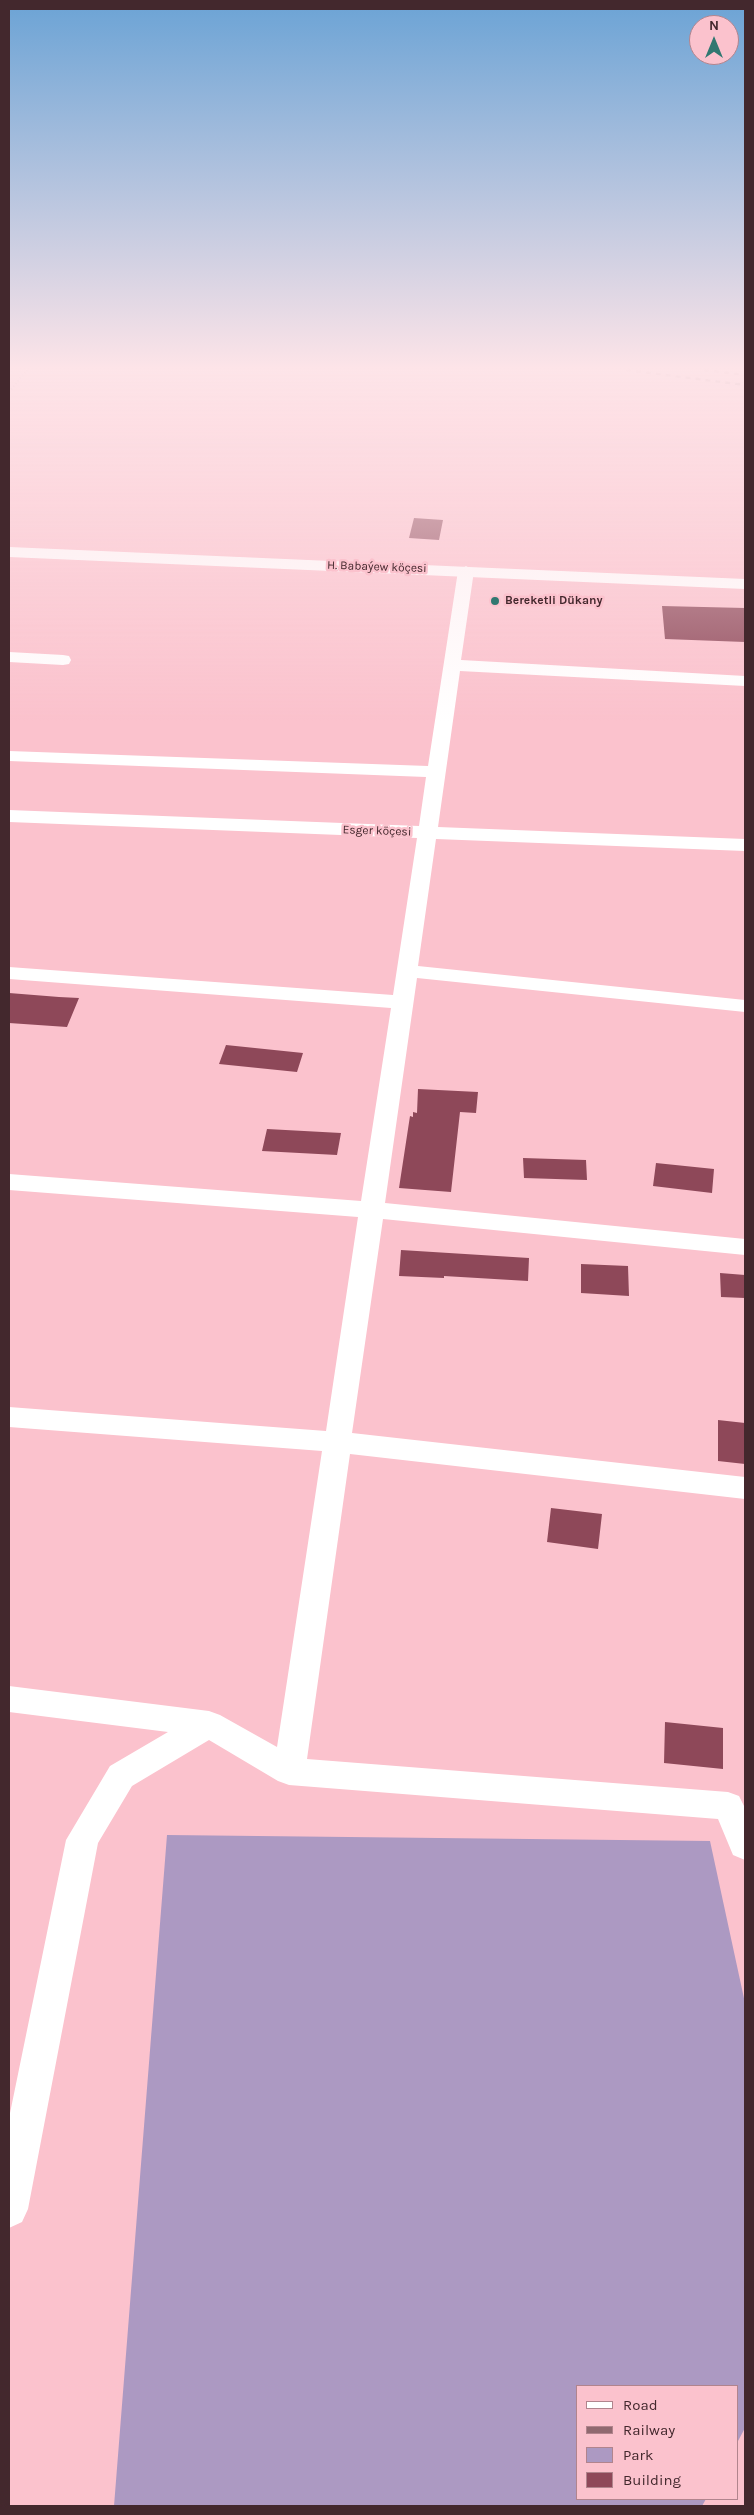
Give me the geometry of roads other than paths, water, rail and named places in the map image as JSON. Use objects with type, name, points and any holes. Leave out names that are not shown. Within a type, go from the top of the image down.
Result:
[{"type":"street","name":"H. Babaýew köçesi","points":[[9,552],[466,570],[745,584]]},
{"type":"street","points":[[289,1771],[466,570]]},
{"type":"street","points":[[9,657],[63,660]]},
{"type":"street","points":[[452,665],[745,681]]},
{"type":"street","points":[[9,756],[436,772]]},
{"type":"street","name":"Esger köçesi","points":[[9,816],[745,845]]},
{"type":"street","points":[[406,971],[745,1006]]},
{"type":"street","points":[[9,973],[402,1002]]},
{"type":"street","points":[[9,1182],[371,1209],[585,1229],[745,1247]]},
{"type":"street","points":[[9,1416],[337,1442],[745,1488]]},
{"type":"street","points":[[9,1699],[209,1724],[289,1771],[728,1806],[745,1846]]},
{"type":"street","points":[[9,2209],[17,2124],[82,1840],[121,1776],[209,1724]]},
{"type":"place","name":"Bereketli Dükany","points":[[495,601]]}]
